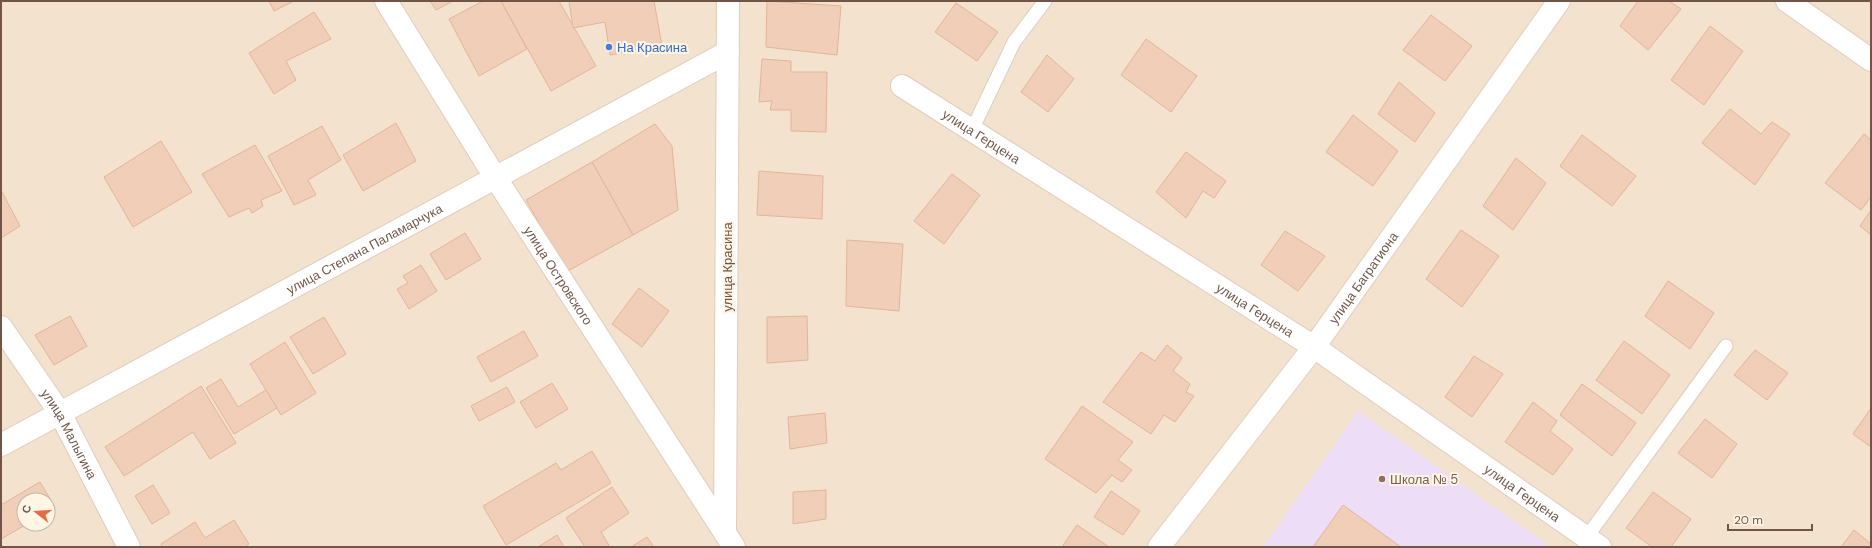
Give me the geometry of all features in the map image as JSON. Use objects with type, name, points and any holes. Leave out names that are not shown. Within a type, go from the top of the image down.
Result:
[{"type":"street","name":"улица Островского","points":[[386,1],[494,177],[730,540]]},
{"type":"street","name":"улица Красина","points":[[728,1],[730,540]]},
{"type":"street","name":"улица Багратиона","points":[[1159,547],[1314,347],[1559,1]]},
{"type":"street","points":[[1786,1],[1871,60]]},
{"type":"street","name":"улица Степана Паламарчука","points":[[1,445],[494,177],[728,52]]},
{"type":"street","name":"улица Герцена","points":[[902,86],[1314,347],[1593,542]]},
{"type":"street","name":"улица Малыгина","points":[[1,327],[60,413],[129,547]]},
{"type":"lane","points":[[972,130],[1014,42],[1045,1]]},
{"type":"lane","points":[[1593,542],[1726,346]]},
{"type":"shaded area","points":[[1,1],[1871,1],[1871,547],[1,547]]},
{"type":"shaded area","name":"Школа № 5","points":[[1358,411],[1551,547],[1263,547]]},
{"type":"building","points":[[269,1],[294,1],[274,11]]},
{"type":"building","points":[[430,1],[453,1],[436,10]]},
{"type":"building","points":[[483,1],[501,1],[527,49],[479,76],[449,19]]},
{"type":"building","points":[[501,1],[559,1],[596,66],[551,91]]},
{"type":"building","points":[[569,1],[654,1],[662,46],[610,55],[605,22],[573,28]]},
{"type":"building","points":[[767,1],[841,6],[837,55],[766,47]]},
{"type":"building","points":[[1638,1],[1669,1],[1681,9],[1648,50],[1620,26]]},
{"type":"building","points":[[956,3],[998,32],[977,61],[935,32]]},
{"type":"building","points":[[314,12],[331,39],[286,61],[296,80],[274,94],[249,53]]},
{"type":"building","points":[[1431,15],[1472,46],[1445,81],[1403,50]]},
{"type":"building","points":[[1710,26],[1743,51],[1704,105],[1671,80]]},
{"type":"building","points":[[1146,39],[1197,76],[1171,112],[1121,75]]},
{"type":"building","points":[[1047,55],[1074,79],[1048,112],[1021,92]]},
{"type":"building","points":[[762,59],[791,61],[791,72],[827,72],[826,132],[791,131],[791,110],[770,110],[772,101],[759,102]]},
{"type":"building","points":[[1399,82],[1435,113],[1415,142],[1378,114]]},
{"type":"building","points":[[1730,109],[1761,134],[1772,122],[1790,134],[1755,185],[1702,143]]},
{"type":"building","points":[[1353,115],[1398,151],[1373,186],[1326,152]]},
{"type":"building","points":[[396,123],[416,161],[363,191],[343,155]]},
{"type":"building","points":[[655,124],[672,146],[678,210],[633,235],[592,162]]},
{"type":"building","points":[[322,126],[341,160],[308,180],[316,195],[294,205],[268,156]]},
{"type":"building","points":[[1864,134],[1871,140],[1871,197],[1861,210],[1825,183]]},
{"type":"building","points":[[1582,135],[1636,176],[1612,206],[1560,166]]},
{"type":"building","points":[[161,141],[192,192],[133,227],[104,177]]},
{"type":"building","points":[[255,145],[282,191],[261,200],[263,206],[252,213],[249,208],[229,217],[202,174]]},
{"type":"building","points":[[1186,152],[1226,181],[1214,198],[1203,191],[1186,218],[1156,192]]},
{"type":"building","points":[[1516,158],[1546,183],[1513,230],[1483,206]]},
{"type":"building","points":[[592,162],[633,235],[566,272],[526,200]]},
{"type":"building","points":[[759,171],[823,176],[822,219],[757,215]]},
{"type":"building","points":[[952,174],[980,195],[944,244],[914,221]]},
{"type":"building","points":[[1,190],[20,226],[1,238]]},
{"type":"building","points":[[1871,210],[1871,235],[1860,226]]},
{"type":"building","points":[[1461,230],[1499,256],[1462,307],[1426,279]]},
{"type":"building","points":[[1285,231],[1325,256],[1298,291],[1261,265]]},
{"type":"building","points":[[465,233],[481,259],[446,280],[430,254]]},
{"type":"building","points":[[847,240],[903,244],[899,311],[846,306]]},
{"type":"building","points":[[421,265],[437,291],[409,309],[397,289],[408,283],[403,276]]},
{"type":"building","points":[[1668,281],[1714,313],[1690,349],[1645,316]]},
{"type":"building","points":[[639,288],[669,311],[642,347],[612,324]]},
{"type":"building","points":[[70,316],[87,346],[54,365],[35,335]]},
{"type":"building","points":[[807,316],[808,360],[767,363],[767,317]]},
{"type":"building","points":[[324,317],[346,354],[313,374],[290,337]]},
{"type":"building","points":[[524,331],[538,356],[491,382],[477,357]]},
{"type":"building","points":[[1624,341],[1670,375],[1642,414],[1596,380]]},
{"type":"building","points":[[285,342],[316,393],[281,415],[250,364]]},
{"type":"building","points":[[1167,345],[1182,358],[1173,371],[1190,384],[1186,392],[1194,396],[1175,422],[1164,415],[1151,434],[1103,402],[1141,352],[1155,361]]},
{"type":"building","points":[[1755,350],[1788,373],[1767,400],[1734,375]]},
{"type":"building","points":[[1474,356],[1503,374],[1472,417],[1445,397]]},
{"type":"building","points":[[221,379],[238,407],[266,390],[277,408],[234,434],[206,388]]},
{"type":"building","points":[[552,383],[568,409],[536,428],[520,402]]},
{"type":"building","points":[[1582,384],[1636,423],[1612,456],[1560,415]]},
{"type":"building","points":[[201,386],[236,443],[210,459],[193,432],[124,476],[105,447]]},
{"type":"building","points":[[507,387],[515,402],[479,421],[471,406]]},
{"type":"building","points":[[1533,402],[1557,421],[1550,431],[1573,449],[1553,475],[1505,442]]},
{"type":"building","points":[[1082,406],[1133,442],[1118,460],[1132,470],[1122,482],[1112,475],[1096,493],[1045,459]]},
{"type":"building","points":[[1871,408],[1871,447],[1853,434]]},
{"type":"building","points":[[825,413],[827,443],[790,449],[788,417]]},
{"type":"building","points":[[1705,419],[1737,444],[1712,478],[1678,453]]},
{"type":"building","points":[[592,451],[611,483],[506,545],[483,506],[556,463],[561,470]]},
{"type":"building","points":[[40,482],[46,492],[23,492]]},
{"type":"building","points":[[153,485],[170,513],[152,524],[135,496]]},
{"type":"building","points":[[612,487],[629,513],[601,532],[610,547],[585,547],[566,518]]},
{"type":"building","points":[[826,490],[826,519],[793,524],[793,492]]},
{"type":"building","points":[[1111,491],[1140,511],[1123,535],[1094,517]]},
{"type":"building","points":[[1653,492],[1691,519],[1671,547],[1652,547],[1626,528]]},
{"type":"building","points":[[16,496],[16,530],[1,539],[1,505]]},
{"type":"building","points":[[1343,505],[1401,547],[1313,547]]},
{"type":"building","points":[[234,520],[249,544],[245,547],[162,547],[161,544],[195,522],[205,538]]},
{"type":"building","points":[[1077,525],[1109,547],[1062,547]]},
{"type":"building","points":[[1854,530],[1871,544],[1871,547],[1841,547]]},
{"type":"building","points":[[557,535],[564,547],[538,547]]},
{"type":"building","points":[[647,537],[654,547],[631,547]]},
{"type":"place","name":"На Красина","points":[[609,47]]},
{"type":"place","name":"Школа № 5","points":[[1382,479]]}]
